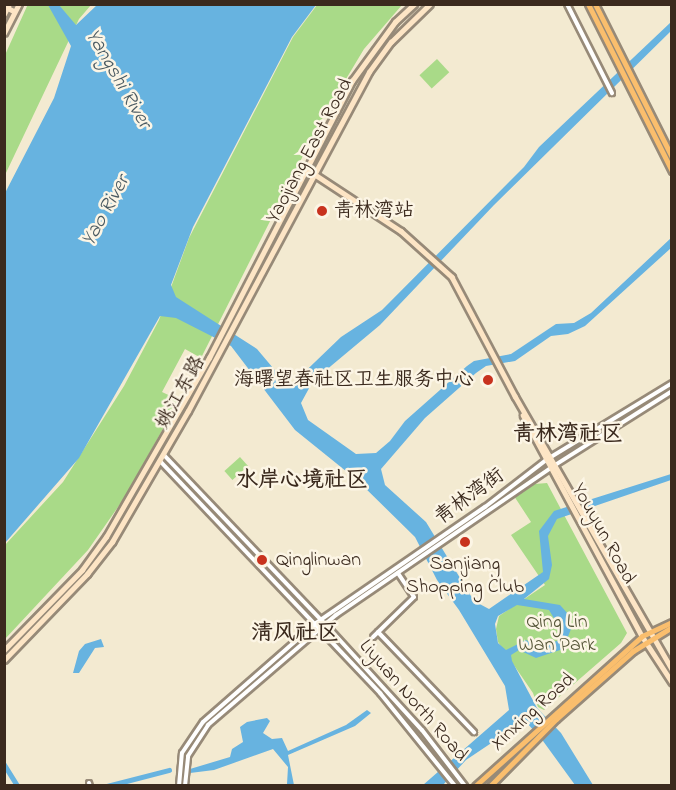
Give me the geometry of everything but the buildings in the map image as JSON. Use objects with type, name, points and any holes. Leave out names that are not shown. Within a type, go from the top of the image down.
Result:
[{"type":"main road","points":[[6,17],[19,4]]},
{"type":"main road","name":"Yaojiang East Road","points":[[219,337],[352,81],[395,22],[414,4]]},
{"type":"main road","name":"Yaojiang East Road","points":[[226,341],[369,72],[391,42],[429,4]]},
{"type":"main road","points":[[588,4],[615,61],[627,76],[672,157]]},
{"type":"main road","points":[[595,4],[672,171]]},
{"type":"main road","points":[[7,6],[14,11]]},
{"type":"main road","points":[[4,33],[7,6]]},
{"type":"main road","points":[[306,168],[316,174]]},
{"type":"main road","name":"Youyun Road","points":[[316,174],[352,196],[425,251],[452,277],[553,467],[568,500],[644,638],[672,682]]},
{"type":"main road","name":"姚江东路","points":[[4,650],[82,570],[106,537],[219,337]]},
{"type":"main road","name":"姚江东路","points":[[164,455],[226,341]]},
{"type":"main road","points":[[4,660],[96,563],[164,455]]},
{"type":"main road","name":"Youyun Road","points":[[553,467],[574,498],[672,669]]},
{"type":"main road","name":"Xinxing Road","points":[[475,786],[644,638],[672,622]]},
{"type":"main road","name":"Xinxing Road","points":[[651,634],[672,627]]},
{"type":"main road","name":"Xinxing Road","points":[[490,786],[536,733]]},
{"type":"street","points":[[567,4],[612,93]]},
{"type":"street","name":"青林湾街","points":[[179,786],[182,753],[203,722],[316,623],[422,550],[548,458],[672,383]]},
{"type":"street","name":"青林湾街","points":[[185,786],[188,756],[208,724],[321,629],[398,573],[553,467],[672,391]]},
{"type":"street","name":"Liyuan North Road","points":[[164,455],[321,619],[445,759],[465,786]]},
{"type":"street","name":"Liyuan North Road","points":[[160,461],[316,623],[439,764],[455,786]]},
{"type":"street","points":[[372,637],[414,597],[398,573]]},
{"type":"street","points":[[378,632],[474,732]]},
{"type":"green space","points":[[28,4],[91,5],[79,19],[5,175],[5,55]]},
{"type":"green space","points":[[317,5],[402,5],[364,49],[319,124],[201,358],[185,349],[162,392],[179,400],[125,497],[88,550],[5,639],[5,545],[63,482],[124,386],[159,320],[189,238],[293,37]]},
{"type":"green space","points":[[437,59],[449,72],[432,89],[419,75]]},
{"type":"green space","points":[[240,457],[248,466],[232,480],[224,471]]},
{"type":"green space","name":"Qing Lin Wan Park","points":[[547,483],[627,633],[621,643],[544,710],[538,707],[533,693],[498,642],[496,629],[499,616],[545,585],[511,535],[531,522],[514,496],[535,484]]},
{"type":"water","points":[[48,5],[59,5],[76,25],[97,5],[316,5],[292,37],[193,227],[171,285],[176,297],[257,349],[289,387],[341,337],[382,310],[524,167],[539,147],[671,22],[671,31],[494,205],[380,325],[313,381],[301,403],[308,420],[356,454],[376,453],[390,441],[405,421],[467,366],[474,361],[511,354],[556,324],[574,323],[591,313],[671,238],[671,248],[585,326],[568,334],[551,336],[515,361],[486,366],[476,373],[425,418],[381,469],[385,485],[426,522],[474,601],[489,609],[543,572],[539,531],[554,511],[671,474],[671,480],[557,519],[548,536],[552,565],[549,579],[524,599],[560,605],[569,615],[571,629],[563,649],[536,658],[519,650],[511,655],[537,708],[561,733],[593,785],[575,785],[543,741],[527,723],[521,723],[466,760],[443,785],[423,785],[509,710],[505,686],[459,610],[437,580],[415,537],[357,480],[295,430],[231,346],[176,318],[160,316],[79,458],[5,543],[4,195],[54,98],[71,46]],"holes":[[[517,605],[549,610],[561,630],[561,639],[550,644],[533,644],[526,640],[506,650],[498,643],[495,624],[498,616]]]},
{"type":"water","points":[[101,639],[104,647],[95,648],[79,673],[73,673],[79,651],[85,644]]},
{"type":"water","points":[[367,710],[371,713],[355,726],[288,755],[294,785],[281,785],[287,784],[288,767],[273,749],[214,770],[190,773],[190,769],[230,757],[232,749],[243,742],[240,727],[247,722],[267,718],[270,721],[263,733],[272,739],[282,738],[288,751],[346,725]]},
{"type":"waterway","points":[[4,764],[18,786]]},
{"type":"waterway","points":[[107,786],[169,770]]},
{"type":"place","name":"青林湾站","points":[[322,211]]},
{"type":"place","name":"海曙望春社区卫生服务中心","points":[[488,380]]},
{"type":"place","name":"Sanjiang Shopping Club","points":[[465,542]]},
{"type":"place","name":"Qinglinwan","points":[[262,560]]},
{"type":"district","name":"青林湾社区","points":[[568,436]]},
{"type":"district","name":"水岸心境社区","points":[[302,482]]},
{"type":"district","name":"清风社区","points":[[295,635]]},
{"type":"water label","name":"Yangshi River","points":[[118,79]]},
{"type":"water label","name":"Yao River","points":[[106,211]]}]
